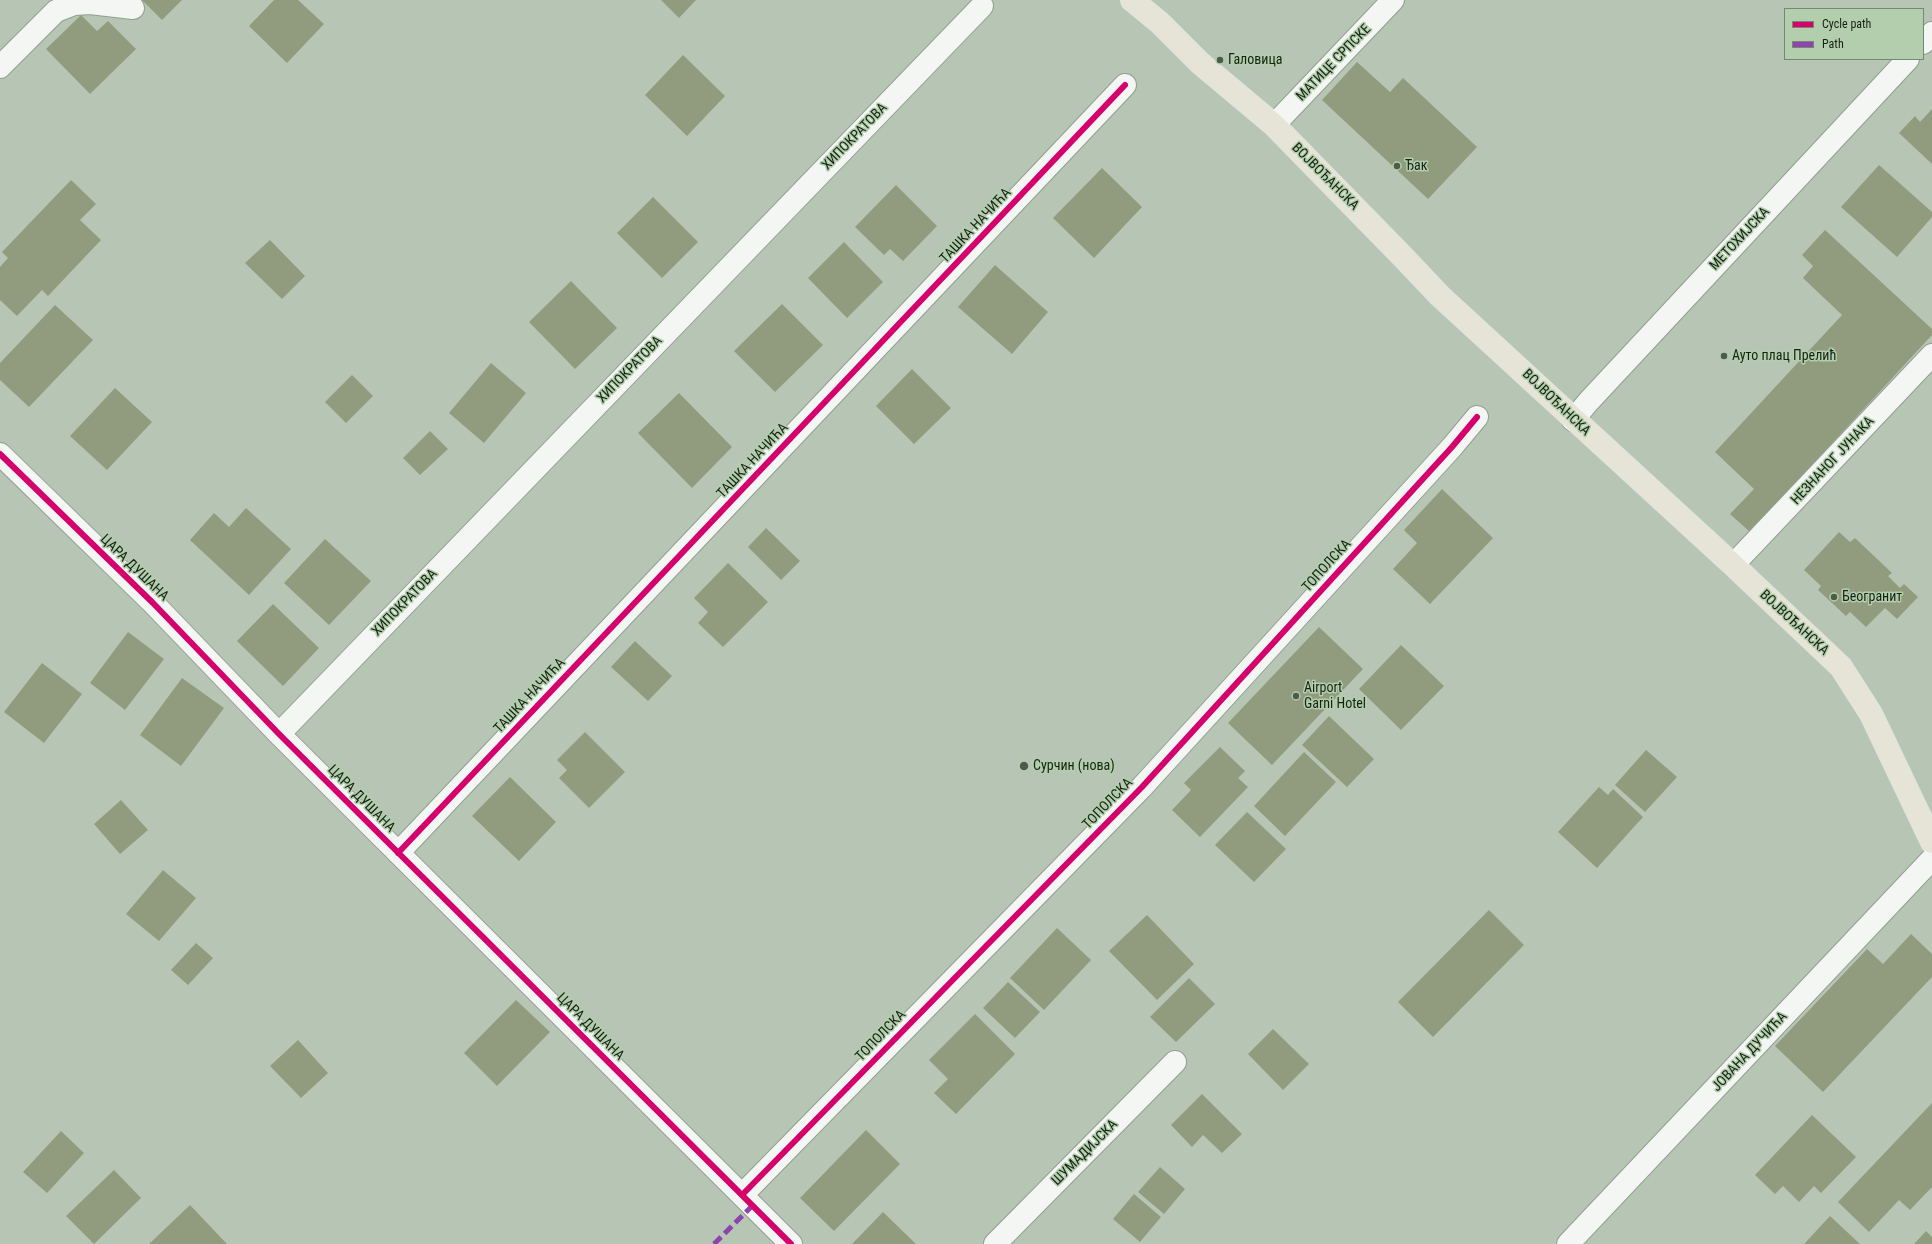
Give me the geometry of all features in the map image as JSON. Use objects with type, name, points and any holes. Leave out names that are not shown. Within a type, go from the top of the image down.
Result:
[{"type":"main road","name":"ВОЈВОЂАНСКА","points":[[1132,0],[1160,23],[1200,63],[1274,125],[1440,296],[1520,368],[1573,420],[1733,565],[1841,667],[1871,714],[1932,842]]},
{"type":"street","name":"МАТИЦЕ СРПСКЕ","points":[[1274,125],[1393,0]]},
{"type":"street","points":[[0,67],[56,11],[74,4],[133,8]]},
{"type":"street","name":"ХИПОКРАТОВА","points":[[279,734],[982,6]]},
{"type":"street","points":[[1924,42],[1932,33]]},
{"type":"street","name":"МЕТОХИЈСКА","points":[[1573,420],[1907,60]]},
{"type":"street","name":"ТАШКА НАЧИЋА","points":[[398,853],[1125,85]]},
{"type":"street","name":"НЕЗНАНОГ ЈУНАКА","points":[[1733,565],[1932,355]]},
{"type":"street","name":"ТОПОЛСКА","points":[[742,1195],[1142,787],[1447,452],[1477,417]]},
{"type":"street","name":"ЦАРА ДУШАНА","points":[[0,454],[153,603],[279,734],[791,1244]]},
{"type":"street","name":"ЈОВАНА ДУЧИЋА","points":[[1568,1244],[1932,859]]},
{"type":"street","name":"ШУМАДИЈСКА","points":[[995,1244],[1176,1062]]},
{"type":"building","points":[[142,0],[182,0],[162,20]]},
{"type":"building","points":[[274,0],[298,0],[324,24],[287,63],[249,26]]},
{"type":"building","points":[[661,0],[696,0],[679,18]]},
{"type":"building","points":[[81,15],[97,31],[108,21],[136,49],[90,94],[46,49]]},
{"type":"building","points":[[683,55],[725,96],[687,136],[645,95]]},
{"type":"building","points":[[1357,62],[1390,92],[1403,78],[1477,147],[1428,199],[1322,100]]},
{"type":"building","points":[[1932,109],[1932,164],[1899,133],[1915,116],[1920,122]]},
{"type":"building","points":[[1879,165],[1932,212],[1932,217],[1897,257],[1841,207]]},
{"type":"building","points":[[1102,168],[1142,207],[1094,258],[1053,218]]},
{"type":"building","points":[[71,180],[96,204],[80,220],[101,240],[48,296],[42,290],[17,316],[0,300],[0,267],[8,258],[2,252]]},
{"type":"building","points":[[896,185],[937,226],[903,261],[890,249],[884,255],[855,227]]},
{"type":"building","points":[[653,197],[698,242],[662,278],[617,233]]},
{"type":"building","points":[[1825,230],[1932,329],[1932,335],[1750,532],[1730,514],[1754,489],[1715,452],[1842,315],[1803,278],[1813,266],[1802,255]]},
{"type":"building","points":[[270,240],[305,276],[282,299],[245,263]]},
{"type":"building","points":[[844,242],[883,282],[847,318],[808,278]]},
{"type":"building","points":[[995,265],[1048,312],[1012,354],[958,307]]},
{"type":"building","points":[[571,281],[617,328],[575,369],[529,322]]},
{"type":"building","points":[[782,304],[823,345],[775,392],[734,351]]},
{"type":"building","points":[[55,305],[93,340],[29,407],[0,380],[0,363]]},
{"type":"building","points":[[491,363],[526,393],[484,443],[449,413]]},
{"type":"building","points":[[912,369],[951,408],[914,444],[876,406]]},
{"type":"building","points":[[352,375],[373,396],[346,423],[325,402]]},
{"type":"building","points":[[115,388],[152,422],[107,470],[70,436]]},
{"type":"building","points":[[679,393],[732,447],[692,488],[638,433]]},
{"type":"building","points":[[430,431],[448,449],[420,475],[403,458]]},
{"type":"building","points":[[1442,489],[1493,538],[1430,604],[1393,569],[1417,543],[1404,530]]},
{"type":"building","points":[[246,508],[291,549],[249,595],[190,540],[214,513],[229,527]]},
{"type":"building","points":[[766,528],[800,561],[781,580],[748,547]]},
{"type":"building","points":[[1839,532],[1850,542],[1855,538],[1892,573],[1888,576],[1900,588],[1904,584],[1918,597],[1897,619],[1885,608],[1866,627],[1850,612],[1846,616],[1818,590],[1821,586],[1804,570]]},
{"type":"building","points":[[325,539],[371,581],[329,625],[284,583]]},
{"type":"building","points":[[728,563],[768,602],[723,647],[698,623],[708,612],[694,598]]},
{"type":"building","points":[[273,604],[319,648],[283,686],[237,641]]},
{"type":"building","name":"Airport Garni Hotel","points":[[1319,627],[1363,669],[1272,765],[1228,723]]},
{"type":"building","points":[[128,632],[164,659],[125,710],[90,683]]},
{"type":"building","points":[[635,641],[672,676],[648,701],[611,667]]},
{"type":"building","points":[[1401,645],[1444,686],[1401,730],[1359,689]]},
{"type":"building","points":[[42,663],[82,694],[44,743],[4,712]]},
{"type":"building","points":[[182,678],[224,708],[181,766],[140,735]]},
{"type":"building","points":[[1329,716],[1374,759],[1347,787],[1302,745]]},
{"type":"building","points":[[585,732],[625,772],[589,808],[559,778],[567,770],[557,760]]},
{"type":"building","points":[[1220,747],[1245,771],[1238,778],[1248,787],[1200,837],[1172,810],[1191,790],[1184,783]]},
{"type":"building","points":[[1646,750],[1677,777],[1645,812],[1615,785]]},
{"type":"building","points":[[1304,752],[1336,782],[1285,836],[1254,806]]},
{"type":"building","points":[[510,777],[556,822],[519,861],[472,816]]},
{"type":"building","points":[[1599,787],[1608,795],[1613,789],[1643,817],[1597,868],[1558,832]]},
{"type":"building","points":[[121,800],[148,830],[120,854],[94,824]]},
{"type":"building","points":[[1247,812],[1286,849],[1254,882],[1215,845]]},
{"type":"building","points":[[163,870],[196,898],[159,941],[126,914]]},
{"type":"building","points":[[1489,910],[1524,945],[1433,1037],[1398,1002]]},
{"type":"building","points":[[1147,915],[1194,964],[1157,1000],[1109,951]]},
{"type":"building","points":[[1057,928],[1091,960],[1044,1010],[1010,978]]},
{"type":"building","points":[[1911,934],[1932,954],[1932,977],[1823,1092],[1775,1046],[1867,949],[1883,964]]},
{"type":"building","points":[[196,943],[213,958],[188,985],[171,970]]},
{"type":"building","points":[[1189,978],[1215,1004],[1176,1042],[1150,1017]]},
{"type":"building","points":[[1008,982],[1040,1012],[1015,1038],[983,1008]]},
{"type":"building","points":[[516,1000],[550,1032],[497,1086],[464,1053]]},
{"type":"building","points":[[975,1014],[1015,1054],[956,1114],[934,1093],[948,1079],[929,1060]]},
{"type":"building","points":[[1273,1029],[1309,1064],[1283,1090],[1248,1054]]},
{"type":"building","points":[[298,1040],[328,1073],[301,1098],[270,1066]]},
{"type":"building","points":[[1202,1094],[1242,1134],[1222,1153],[1203,1135],[1192,1147],[1171,1125]]},
{"type":"building","points":[[1932,1103],[1932,1187],[1910,1210],[1899,1200],[1869,1232],[1838,1202]]},
{"type":"building","points":[[1812,1115],[1856,1157],[1821,1193],[1814,1186],[1799,1202],[1783,1186],[1775,1194],[1755,1175]]},
{"type":"building","points":[[866,1130],[900,1164],[834,1231],[800,1198]]},
{"type":"building","points":[[61,1131],[84,1153],[47,1193],[23,1172]]},
{"type":"building","points":[[1160,1167],[1185,1189],[1164,1214],[1138,1192]]},
{"type":"building","points":[[114,1170],[141,1198],[94,1244],[66,1216]]},
{"type":"building","points":[[1134,1194],[1161,1217],[1140,1242],[1113,1219]]},
{"type":"building","points":[[190,1205],[227,1244],[149,1244]]},
{"type":"building","points":[[883,1212],[916,1244],[852,1244]]},
{"type":"building","points":[[1830,1216],[1860,1244],[1804,1244]]},
{"type":"building","points":[[1926,1231],[1932,1237],[1932,1244],[1914,1244]]},
{"type":"marked path","points":[[714,1244],[752,1206]]},
{"type":"cycle path","points":[[398,853],[1125,85]]},
{"type":"cycle path","points":[[742,1195],[1142,787],[1452,447],[1477,417]]},
{"type":"cycle path","points":[[0,454],[153,603],[279,734],[791,1244]]},
{"type":"place","name":"Галовица","points":[[1220,60]]},
{"type":"place","name":"Ђак","points":[[1397,166]]},
{"type":"place","name":"Ауто плац Прелић","points":[[1724,356]]},
{"type":"place","name":"Београнит","points":[[1834,597]]},
{"type":"place","name":"Airport Garni Hotel","points":[[1296,696]]},
{"type":"place","name":"Сурчин (нова)","points":[[1024,766]]}]
